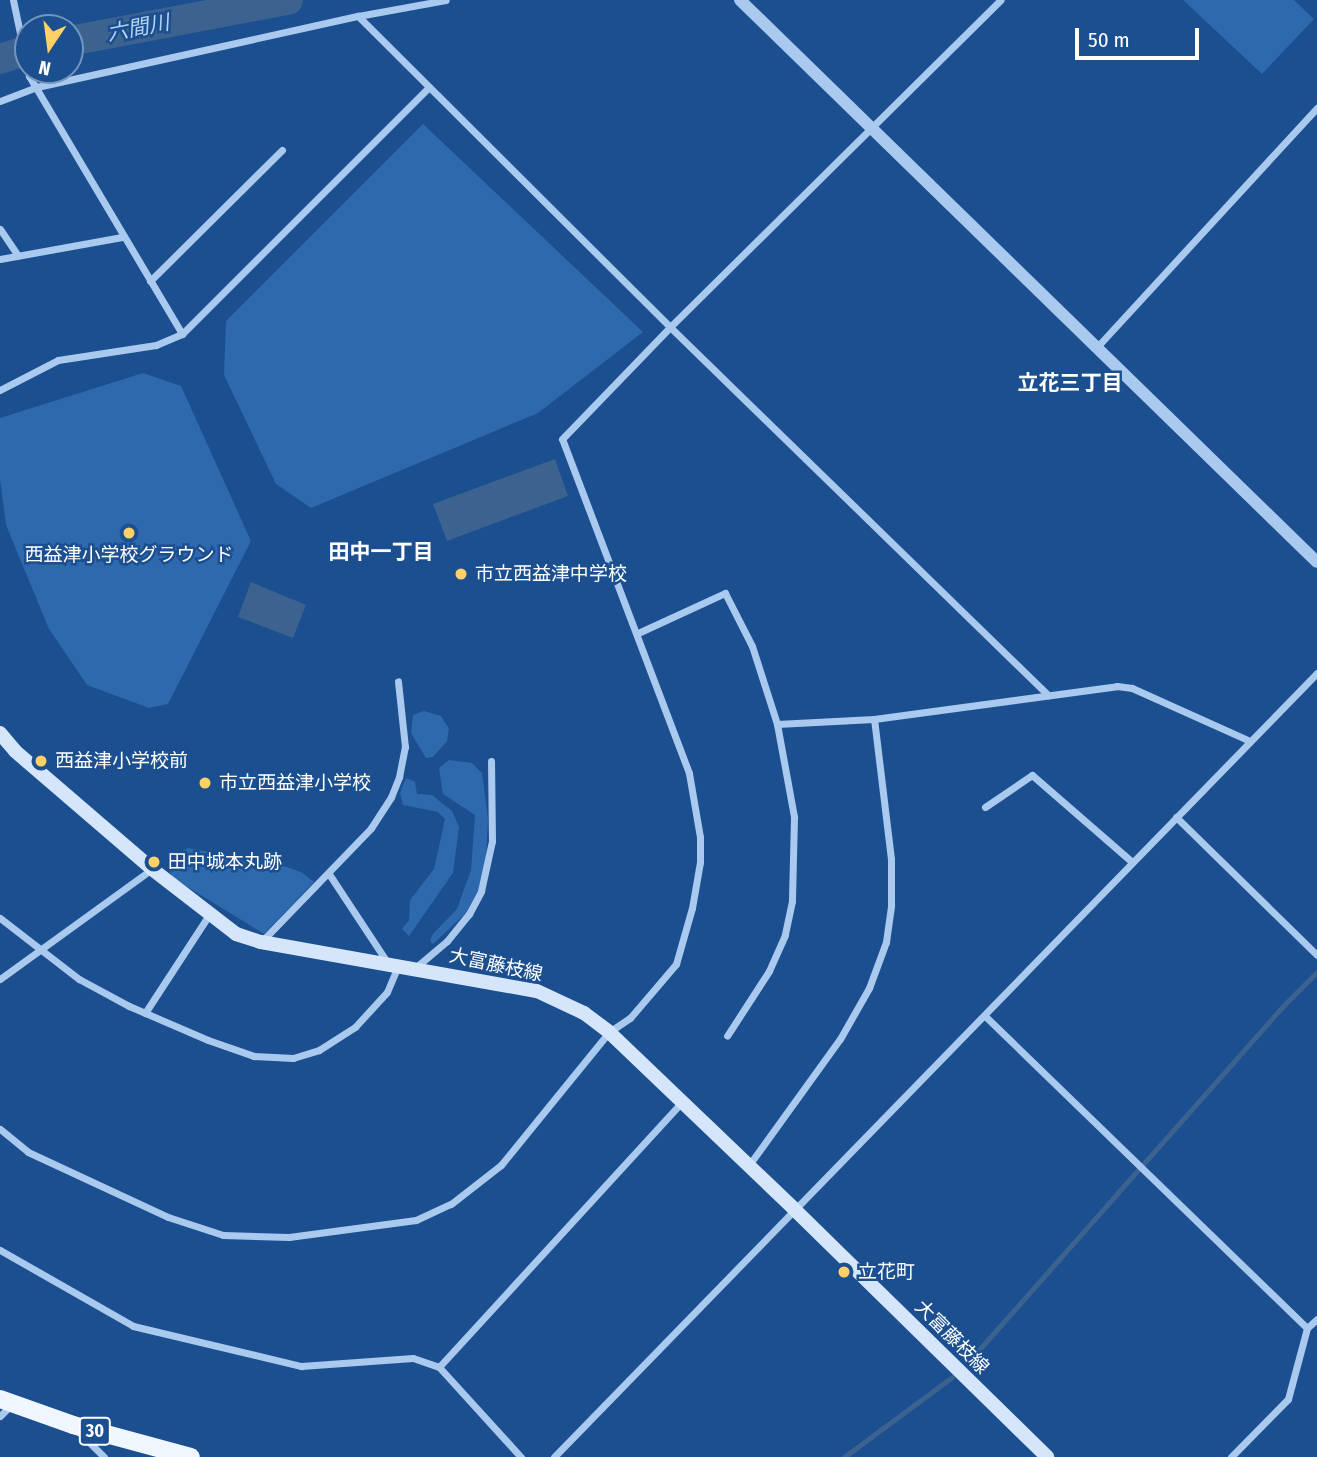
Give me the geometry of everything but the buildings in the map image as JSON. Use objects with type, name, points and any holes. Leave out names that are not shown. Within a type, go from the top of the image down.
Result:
[{"type":"main road","name":"大富藤枝線","points":[[0,733],[15,751],[152,869],[236,934],[261,942],[537,990],[584,1013],[609,1032],[793,1208],[1046,1457]]},
{"type":"main road","name":"30","points":[[4,1406],[191,1457]]},
{"type":"street","points":[[13,0],[29,76],[181,334]]},
{"type":"street","points":[[0,101],[37,87],[358,16],[446,0]]},
{"type":"street","points":[[740,0],[1317,562]]},
{"type":"street","points":[[0,1129],[28,1152],[51,1163],[168,1217],[223,1235],[289,1237],[350,1231],[416,1220],[451,1204],[500,1165],[609,1032],[630,1018],[676,964],[692,908],[700,862],[699,836],[689,774],[638,633],[562,439],[670,327],[1001,0]]},
{"type":"street","points":[[358,16],[670,327],[1048,695]]},
{"type":"street","points":[[0,390],[58,360],[156,345],[181,334],[429,87]]},
{"type":"street","points":[[1097,347],[1317,108]]},
{"type":"street","points":[[150,281],[282,150]]},
{"type":"street","points":[[0,229],[19,256]]},
{"type":"street","points":[[0,259],[122,237]]},
{"type":"street","points":[[638,633],[725,593],[751,646],[778,724],[794,817],[792,901],[785,935],[769,971],[727,1035]]},
{"type":"street","points":[[554,1457],[793,1208],[985,1016],[1317,673]]},
{"type":"street","points":[[261,942],[330,874],[371,828],[391,797],[399,777],[405,747],[398,681]]},
{"type":"street","points":[[778,724],[874,719],[1118,686],[1132,688],[1250,741]]},
{"type":"street","points":[[748,1166],[840,1039],[869,988],[886,942],[891,905],[891,859],[874,719]]},
{"type":"street","points":[[415,968],[447,941],[469,914],[481,891],[492,841],[491,761]]},
{"type":"street","points":[[985,807],[1031,775],[1132,862]]},
{"type":"street","points":[[1175,817],[1317,955]]},
{"type":"street","points":[[0,979],[152,869]]},
{"type":"street","points":[[0,918],[39,951],[79,979],[145,1013],[254,1056],[293,1058],[318,1050],[355,1027],[387,992],[393,964],[330,874]]},
{"type":"street","points":[[145,1013],[209,915]]},
{"type":"street","points":[[985,1016],[1307,1328]]},
{"type":"street","points":[[439,1367],[681,1103]]},
{"type":"street","points":[[0,1251],[133,1326],[301,1366],[413,1358],[439,1367],[521,1457]]},
{"type":"street","points":[[1231,1457],[1288,1399],[1307,1328],[1317,1318]]},
{"type":"street","points":[[73,1425],[104,1457]]},
{"type":"shaded area","points":[[1183,0],[1294,0],[1314,19],[1262,74]]},
{"type":"shaded area","points":[[423,124],[643,332],[538,413],[311,508],[276,484],[224,375],[226,321]]},
{"type":"shaded area","name":"西益津小学校グラウンド","points":[[143,373],[181,386],[251,541],[168,704],[149,708],[87,685],[49,629],[6,525],[0,479],[0,418]]},
{"type":"shaded area","points":[[555,459],[568,496],[447,541],[433,504]]},
{"type":"shaded area","points":[[251,582],[306,605],[293,638],[238,617]]},
{"type":"shaded area","points":[[424,711],[441,716],[449,729],[447,741],[433,757],[426,758],[411,733],[413,715]]},
{"type":"shaded area","points":[[449,760],[472,763],[482,773],[488,819],[486,858],[480,888],[466,913],[433,944],[430,941],[433,934],[457,909],[471,870],[475,815],[443,794],[439,768]]},
{"type":"shaded area","points":[[406,778],[415,782],[417,794],[432,795],[452,811],[459,827],[453,873],[409,936],[402,929],[409,920],[410,900],[434,869],[445,819],[438,812],[403,805],[400,793]]},
{"type":"shaded area","points":[[188,848],[281,865],[301,872],[314,882],[264,934],[173,878],[168,868],[171,857]]},
{"type":"waterway","name":"六間川","points":[[84,38],[288,0]]},
{"type":"waterway","name":"六間川","points":[[0,59],[14,54]]},
{"type":"waterway","points":[[969,1361],[1286,1003],[1317,972]]},
{"type":"waterway","points":[[844,1457],[952,1377]]},
{"type":"place","name":"西益津小学校グラウンド","points":[[129,533]]},
{"type":"place","name":"市立西益津中学校","points":[[461,574]]},
{"type":"place","name":"西益津小学校前","points":[[41,761]]},
{"type":"place","name":"市立西益津小学校","points":[[205,783]]},
{"type":"place","name":"田中城本丸跡","points":[[154,862]]},
{"type":"place","name":"立花町","points":[[844,1272]]},
{"type":"district","name":"立花三丁目","points":[[1070,383]]},
{"type":"district","name":"田中一丁目","points":[[381,552]]}]
